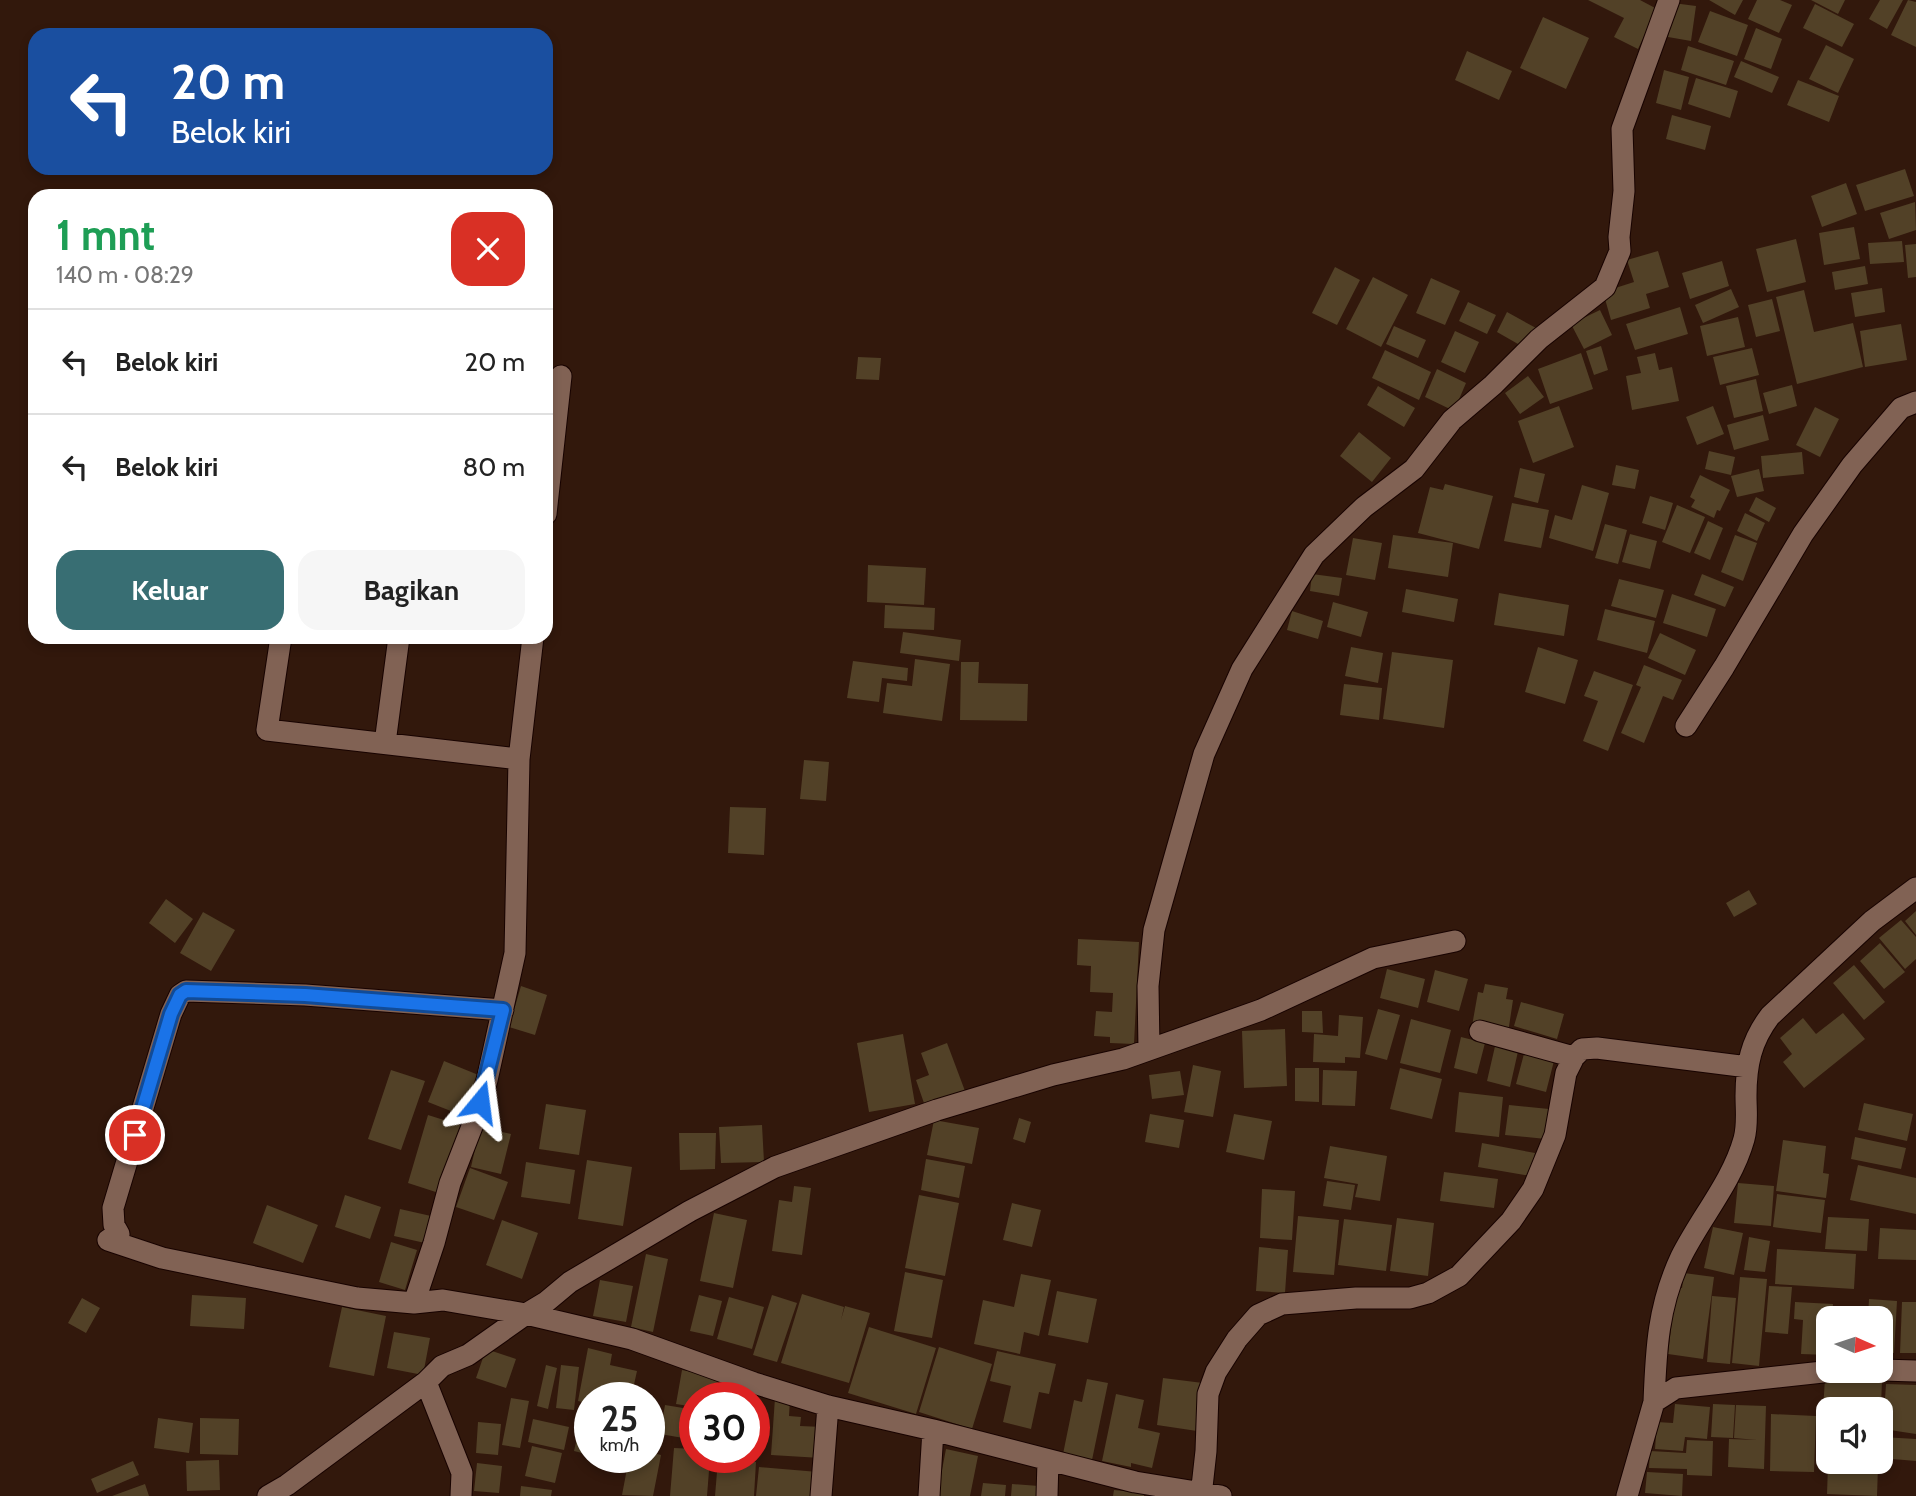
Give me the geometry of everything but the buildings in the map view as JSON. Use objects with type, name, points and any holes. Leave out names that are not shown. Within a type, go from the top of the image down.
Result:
[{"type":"street","points":[[1149,1049],[1148,986],[1154,930],[1204,754],[1242,669],[1314,555],[1364,507],[1414,469],[1452,420],[1493,385],[1539,339],[1605,287],[1620,251],[1624,191],[1622,129],[1669,0]]},
{"type":"street","points":[[553,450],[561,376]]},
{"type":"street","points":[[1686,726],[1803,534],[1845,475],[1901,408],[1916,402]]},
{"type":"street","points":[[281,644],[267,730],[519,759]]},
{"type":"street","points":[[385,743],[398,644]]},
{"type":"street","points":[[414,1303],[450,1183],[487,1080],[515,953],[519,759],[532,644]]},
{"type":"street","points":[[1627,1496],[1654,1402],[1657,1342],[1665,1295],[1682,1256],[1738,1157],[1745,1136],[1748,1068],[1758,1032],[1770,1016],[1872,921],[1916,888]]},
{"type":"street","points":[[268,1496],[287,1485],[426,1382],[442,1366],[468,1355],[570,1282],[691,1211],[775,1167],[937,1111],[1053,1075],[1123,1059],[1262,1010],[1373,958],[1455,941]]},
{"type":"street","points":[[503,1010],[305,995],[186,991],[180,995],[171,1014],[113,1208],[114,1225],[120,1234],[108,1240],[162,1258],[357,1298],[414,1303],[443,1300],[526,1314],[632,1339],[754,1383],[828,1406],[1135,1482],[1208,1495],[1208,1394],[1216,1372],[1237,1339],[1258,1315],[1282,1304],[1356,1298],[1410,1298],[1427,1293],[1459,1276],[1511,1221],[1533,1189],[1555,1135],[1566,1073],[1574,1056],[1581,1049],[1597,1048],[1748,1068]]},
{"type":"street","points":[[1480,1031],[1574,1056]]},
{"type":"street","points":[[1894,1370],[1916,1371]]},
{"type":"street","points":[[1654,1402],[1676,1388],[1816,1373]]},
{"type":"street","points":[[426,1382],[463,1473],[461,1496]]},
{"type":"street","points":[[821,1496],[828,1406]]},
{"type":"street","points":[[929,1496],[933,1430]]},
{"type":"street","points":[[1047,1496],[1048,1460]]},
{"type":"route","points":[[135,1135],[171,1014],[180,995],[186,991],[305,995],[503,1010],[480,1102]]}]
